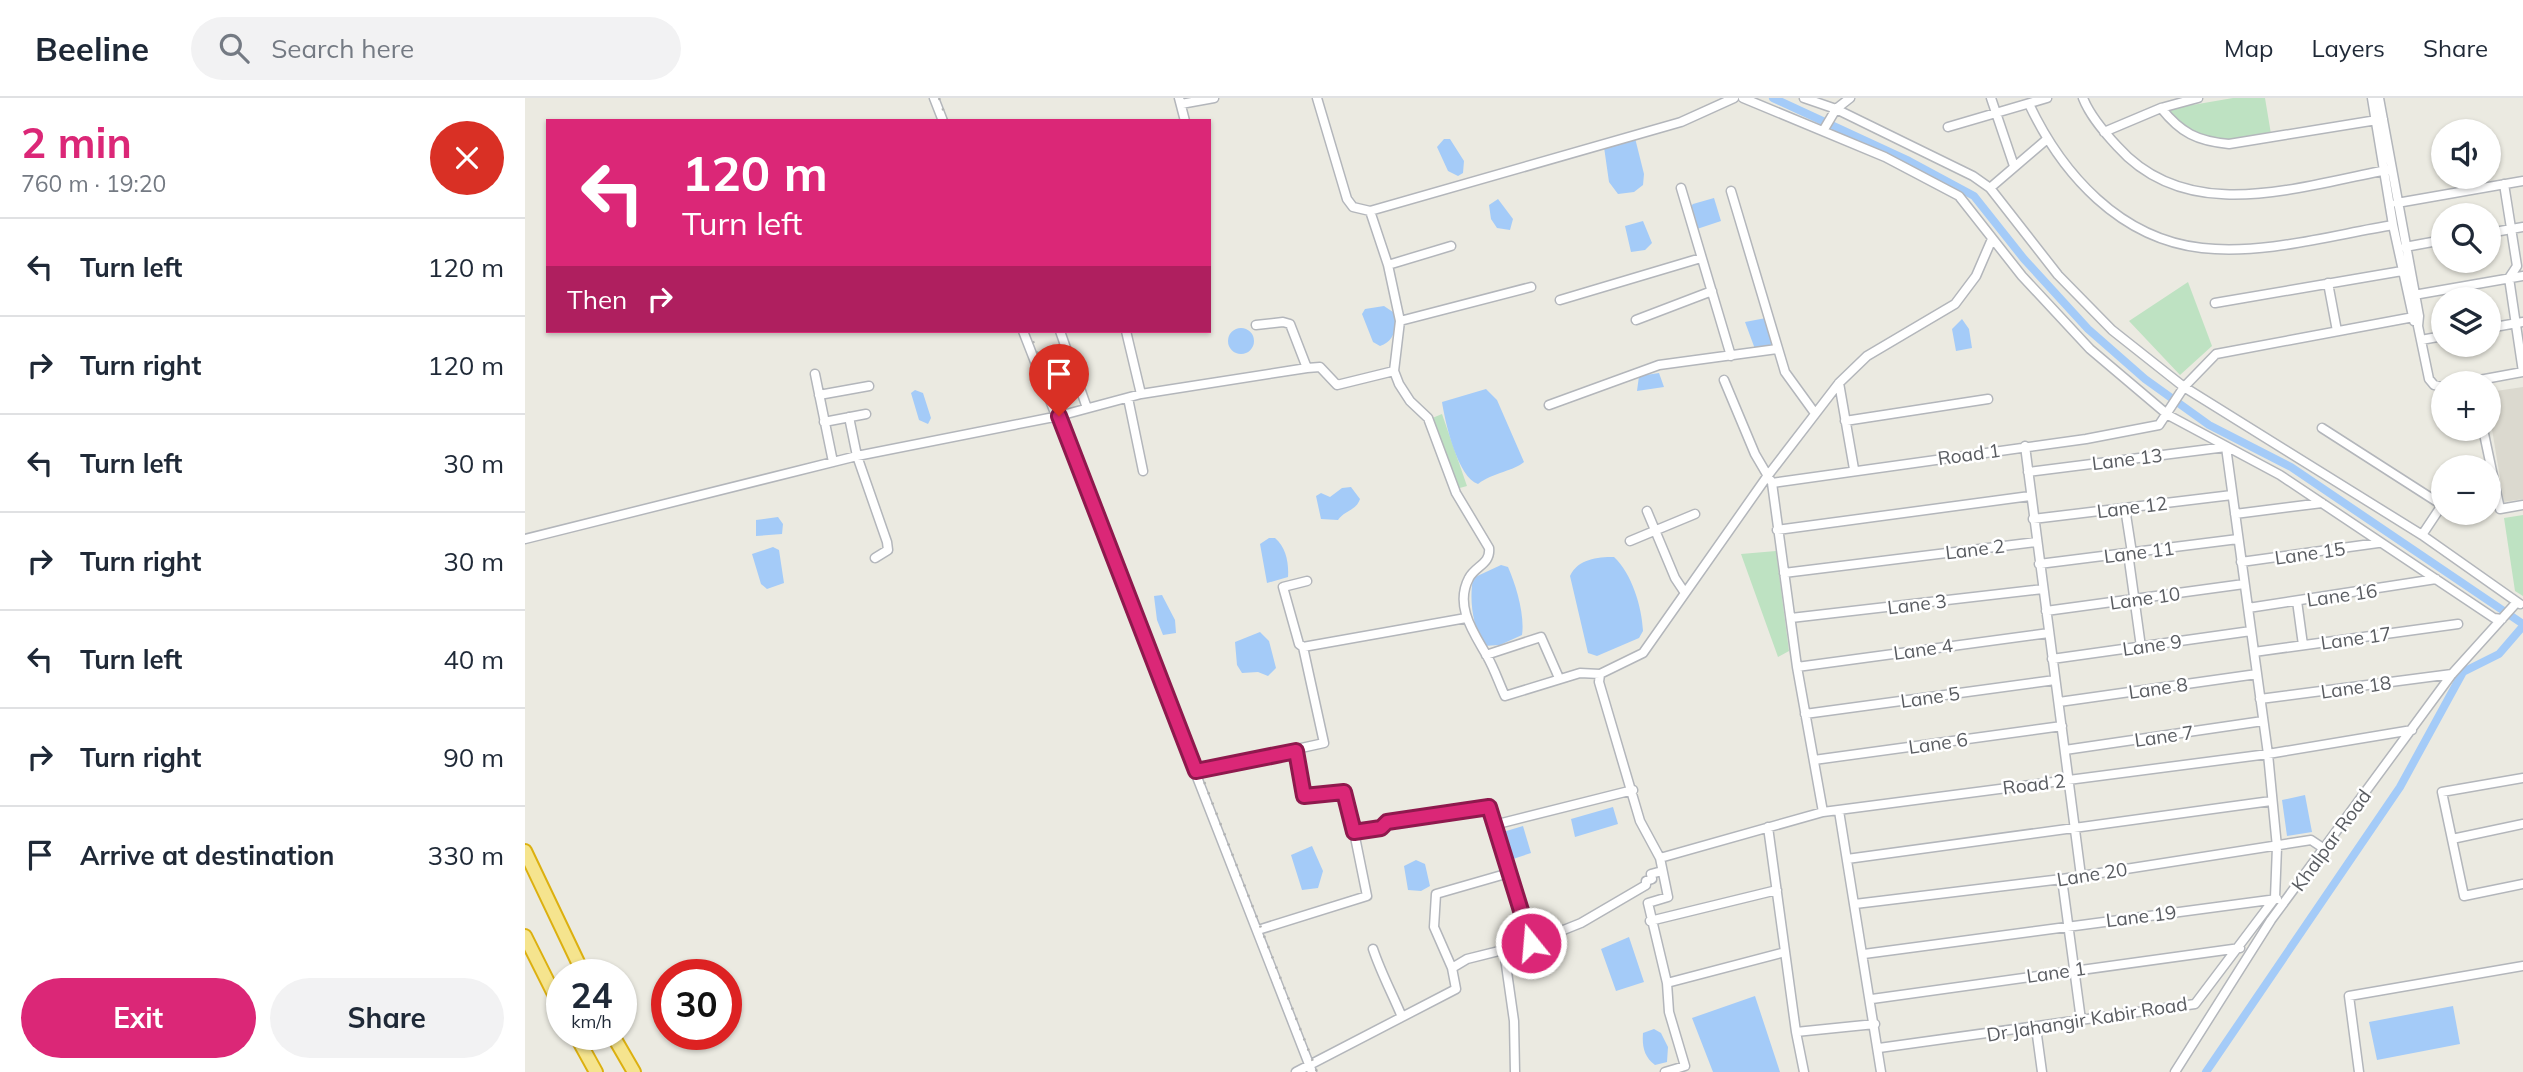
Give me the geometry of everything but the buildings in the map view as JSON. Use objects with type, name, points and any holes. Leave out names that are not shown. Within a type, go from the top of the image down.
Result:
[{"type":"highway","points":[[525,851],[576,959]]},
{"type":"highway","points":[[525,936],[546,978]]},
{"type":"highway","points":[[584,1050],[596,1072]]},
{"type":"highway","points":[[621,1050],[634,1072]]},
{"type":"street","points":[[934,98],[942,119]]},
{"type":"street","points":[[1184,119],[1180,101],[1214,98]]},
{"type":"street","points":[[1317,98],[1347,199],[1353,207],[1370,211],[1681,122],[1734,98]]},
{"type":"street","points":[[1743,98],[1824,130],[1959,196],[1992,239],[2091,349],[2169,413],[2225,447],[2280,475],[2378,543],[2494,618],[2502,619]]},
{"type":"street","points":[[1804,98],[1973,176],[1990,188],[2058,275],[2112,330],[2184,387],[2422,535],[2431,522]]},
{"type":"street","points":[[1824,130],[1835,111],[1850,98]]},
{"type":"street","points":[[1991,98],[2014,166]]},
{"type":"street","points":[[1948,127],[2047,98]]},
{"type":"street","points":[[2083,98],[2104,132],[2147,174],[2175,188],[2215,196],[2249,194],[2388,170]]},
{"type":"street","points":[[2104,132],[2161,108],[2198,98]]},
{"type":"street","points":[[2372,98],[2388,170],[2393,225],[2402,271],[2431,381]]},
{"type":"street","points":[[2379,98],[2379,120]]},
{"type":"street","points":[[2029,104],[2046,140],[2071,173],[2115,214],[2164,238],[2200,248],[2271,245],[2393,225]]},
{"type":"street","points":[[2161,108],[2186,135],[2204,142],[2229,144],[2379,120]]},
{"type":"street","points":[[1990,188],[2046,140]]},
{"type":"street","points":[[2388,170],[2414,295],[2415,317]]},
{"type":"street","points":[[2397,203],[2523,181]]},
{"type":"street","points":[[2501,376],[2523,372],[2519,323],[2509,278],[2518,266],[2504,184]]},
{"type":"street","points":[[1681,188],[1731,356]]},
{"type":"street","points":[[1731,191],[1785,372],[1814,412]]},
{"type":"street","points":[[1370,211],[1388,265],[1400,321],[1394,371],[1410,401],[1428,418],[1457,493],[1489,548],[1490,554],[1485,563],[1469,578],[1465,595],[1466,618],[1474,639],[1486,655],[1505,696],[1580,673],[1600,674],[1643,653],[1769,480],[1814,412],[1867,356],[1955,304],[1976,276],[1992,239]]},
{"type":"street","points":[[2501,231],[2523,227]]},
{"type":"street","points":[[2405,247],[2431,242]]},
{"type":"street","points":[[1388,265],[1451,246]]},
{"type":"street","points":[[1560,300],[1702,258]]},
{"type":"street","points":[[2214,303],[2402,271]]},
{"type":"street","points":[[2414,295],[2523,276]]},
{"type":"street","points":[[2328,283],[2337,331]]},
{"type":"street","points":[[1400,321],[1531,287]]},
{"type":"street","points":[[1636,320],[1712,291]]},
{"type":"street","points":[[2169,413],[2184,387],[2206,362],[2227,350],[2415,317]]},
{"type":"street","points":[[1256,325],[1283,322],[1290,324],[1307,368]]},
{"type":"street","points":[[2501,326],[2519,323]]},
{"type":"street","points":[[1024,333],[1059,416],[1311,1070]]},
{"type":"street","points":[[1061,333],[1087,408]]},
{"type":"street","points":[[1126,333],[1141,394]]},
{"type":"street","points":[[2421,340],[2431,339]]},
{"type":"street","points":[[1549,405],[1659,365],[1777,349]]},
{"type":"street","points":[[525,539],[857,456],[1059,416],[1141,394],[1307,368],[1320,367],[1337,385],[1394,371]]},
{"type":"street","points":[[815,374],[833,462]]},
{"type":"street","points":[[1724,380],[1769,480],[1797,667],[1823,812]]},
{"type":"street","points":[[1839,383],[1854,469]]},
{"type":"street","points":[[819,395],[869,386]]},
{"type":"street","points":[[1128,398],[1143,471]]},
{"type":"street","points":[[1845,421],[1988,399]]},
{"type":"street","name":"Road 1","points":[[1769,480],[2022,447],[2158,425],[2169,413]]},
{"type":"street","points":[[824,422],[866,414]]},
{"type":"street","points":[[849,417],[857,456],[887,542],[888,550],[875,558]]},
{"type":"street","points":[[2322,428],[2431,498]]},
{"type":"street","points":[[2022,447],[2028,471],[2081,876]]},
{"type":"street","points":[[2225,447],[2268,754],[2277,847],[2275,898],[2285,902]]},
{"type":"street","name":"Lane 13","points":[[2028,471],[2225,447]]},
{"type":"street","name":"Lane 12","points":[[2033,519],[2232,495]]},
{"type":"street","points":[[1777,530],[2030,496]]},
{"type":"street","points":[[2235,514],[2323,503]]},
{"type":"street","points":[[2501,509],[2523,505]]},
{"type":"street","points":[[2125,508],[2141,647]]},
{"type":"street","points":[[1647,511],[1675,579],[1685,593]]},
{"type":"street","points":[[1630,541],[1695,514]]},
{"type":"street","name":"Khalpar Road","points":[[2175,1072],[2285,902],[2326,850],[2452,674],[2517,604],[2422,535]]},
{"type":"street","name":"Lane 11","points":[[2039,564],[2238,539]]},
{"type":"street","name":"Lane 2","points":[[1784,573],[2036,542]]},
{"type":"street","name":"Lane 15","points":[[2241,562],[2378,543]]},
{"type":"street","name":"Lane 16","points":[[2248,608],[2436,579]]},
{"type":"street","points":[[1196,771],[1324,743],[1303,647],[1299,644],[1283,587],[1307,581]]},
{"type":"street","name":"Lane 10","points":[[2046,611],[2244,584]]},
{"type":"street","name":"Lane 3","points":[[1791,618],[2043,589]]},
{"type":"street","points":[[2297,601],[2304,645]]},
{"type":"street","points":[[1303,647],[1466,618]]},
{"type":"street","name":"Lane 17","points":[[2254,652],[2458,624]]},
{"type":"street","name":"Lane 9","points":[[2052,659],[2251,631]]},
{"type":"street","name":"Lane 4","points":[[1797,667],[2049,633]]},
{"type":"street","points":[[1486,655],[1541,637],[1559,678]]},
{"type":"street","points":[[1600,674],[1599,682],[1640,821],[1660,858],[1668,897],[1648,903],[1650,920],[1668,983],[1669,1013],[1687,1069],[1665,1072]]},
{"type":"street","name":"Lane 8","points":[[2059,702],[2257,674]]},
{"type":"street","name":"Lane 18","points":[[2260,699],[2452,674]]},
{"type":"street","name":"Lane 5","points":[[1805,714],[2055,680]]},
{"type":"street","name":"Lane 7","points":[[2065,750],[2263,721]]},
{"type":"street","name":"Lane 6","points":[[1814,760],[2062,726]]},
{"type":"street","name":"Road 2","points":[[1660,858],[1823,812],[2268,754],[2412,730]]},
{"type":"street","points":[[1258,929],[1367,896],[1344,792],[1304,796],[1296,751]]},
{"type":"street","points":[[2523,778],[2442,792],[2464,896],[2523,884]]},
{"type":"street","points":[[1494,825],[1633,790]]},
{"type":"street","points":[[1847,859],[2076,830],[2271,801]]},
{"type":"street","points":[[1354,832],[1381,828],[1387,822],[1489,807],[1531,943]]},
{"type":"street","points":[[1839,811],[1872,999],[1881,1072]]},
{"type":"street","points":[[2452,839],[2523,824]]},
{"type":"street","points":[[1768,827],[1804,1072]]},
{"type":"street","name":"Lane 20","points":[[1855,904],[2062,879],[2311,840],[2326,850]]},
{"type":"street","points":[[1452,968],[1467,959],[1531,943],[1580,923],[1646,885],[1646,881],[1652,879],[1651,874],[1662,871]]},
{"type":"street","points":[[1296,1072],[1311,1070],[1456,989],[1452,968],[1434,927],[1436,894],[1509,873]]},
{"type":"street","points":[[2062,879],[2081,1020]]},
{"type":"street","points":[[1650,920],[1777,890]]},
{"type":"street","name":"Lane 19","points":[[1864,954],[2275,898]]},
{"type":"street","name":"Dr Jahangir Kabir Road","points":[[1878,1048],[2195,1004],[2240,948],[2275,898]]},
{"type":"street","name":"Lane 1","points":[[1872,999],[2240,948]]},
{"type":"street","points":[[1373,949],[1382,978],[1391,989],[1402,1017]]},
{"type":"street","points":[[1504,951],[1514,1021],[1515,1072]]},
{"type":"street","points":[[1668,983],[1785,952]]},
{"type":"street","points":[[2360,1072],[2349,996],[2523,966]]},
{"type":"street","points":[[1796,1032],[1875,1024]]},
{"type":"street","points":[[2036,1028],[2042,1072]]},
{"type":"shaded area","points":[[2523,387],[2523,499],[2504,502],[2501,455],[2496,455],[2494,441],[2501,441],[2501,390]]},
{"type":"green space","points":[[2233,98],[2265,98],[2271,134],[2228,139],[2201,136],[2188,131],[2169,109]]},
{"type":"green space","points":[[2188,282],[2212,346],[2180,375],[2129,321]]},
{"type":"green space","points":[[1442,414],[1467,486],[1456,489],[1430,419]]},
{"type":"green space","points":[[2523,515],[2523,596],[2515,591],[2504,518]]},
{"type":"green space","points":[[1776,551],[1789,651],[1778,657],[1741,554]]},
{"type":"water","points":[[1635,138],[1644,174],[1643,185],[1634,192],[1618,194],[1609,182],[1604,147]]},
{"type":"water","points":[[1444,139],[1450,139],[1464,161],[1463,173],[1458,176],[1448,171],[1437,147]]},
{"type":"water","points":[[1714,198],[1721,221],[1694,230],[1688,209],[1693,204]]},
{"type":"water","points":[[1498,199],[1513,219],[1510,230],[1497,228],[1491,219],[1489,205]]},
{"type":"water","points":[[1643,221],[1652,243],[1645,250],[1631,252],[1625,226]]},
{"type":"water","points":[[1384,306],[1393,312],[1395,328],[1389,341],[1380,346],[1373,342],[1362,314],[1365,309]]},
{"type":"water","points":[[1766,318],[1773,347],[1755,349],[1745,322]]},
{"type":"water","points":[[1962,319],[1969,329],[1972,348],[1956,351],[1952,329]]},
{"type":"water","points":[[1241,328],[1250,332],[1254,341],[1250,350],[1241,354],[1232,350],[1228,341],[1232,332]]},
{"type":"water","points":[[1659,373],[1664,387],[1637,391],[1639,376]]},
{"type":"water","points":[[1486,389],[1497,400],[1524,462],[1478,484],[1471,480],[1459,461],[1449,435],[1442,402]]},
{"type":"water","points":[[915,390],[923,393],[931,418],[928,424],[919,420],[911,393]]},
{"type":"water","points":[[1351,487],[1360,499],[1356,506],[1338,520],[1321,519],[1316,496],[1321,493],[1330,497],[1342,488]]},
{"type":"water","points":[[778,517],[783,524],[782,534],[756,536],[756,520]]},
{"type":"water","points":[[1269,538],[1275,538],[1284,551],[1288,577],[1267,583],[1260,544]]},
{"type":"water","points":[[773,547],[779,550],[784,583],[767,589],[761,584],[752,554]]},
{"type":"water","points":[[1614,557],[1626,572],[1635,591],[1643,631],[1639,638],[1597,656],[1588,653],[1570,576],[1573,570],[1583,563]]},
{"type":"water","points":[[1501,565],[1508,567],[1517,591],[1522,635],[1500,645],[1483,646],[1473,613],[1473,578]]},
{"type":"water","points":[[1162,595],[1175,620],[1176,633],[1163,635],[1157,620],[1154,596]]},
{"type":"water","points":[[1260,632],[1269,641],[1276,668],[1268,676],[1258,672],[1242,673],[1237,665],[1235,642]]},
{"type":"water","points":[[2305,795],[2312,832],[2287,836],[2282,800]]},
{"type":"water","points":[[1613,807],[1618,824],[1575,837],[1571,819]]},
{"type":"water","points":[[1523,826],[1531,853],[1513,859],[1503,832]]},
{"type":"water","points":[[1312,846],[1323,871],[1318,888],[1302,890],[1291,855]]},
{"type":"water","points":[[1416,860],[1425,864],[1430,886],[1421,891],[1408,890],[1404,866]]},
{"type":"water","points":[[1629,937],[1644,982],[1616,991],[1601,949]]},
{"type":"water","points":[[1755,996],[1780,1072],[1713,1072],[1692,1018]]},
{"type":"water","points":[[2453,1006],[2460,1044],[2377,1060],[2369,1022]]},
{"type":"water","points":[[1654,1029],[1661,1033],[1668,1047],[1667,1062],[1655,1065],[1643,1047],[1643,1033]]},
{"type":"waterway","points":[[1773,98],[1909,161],[1974,196],[2024,259],[2088,329],[2145,379],[2209,425],[2291,467],[2523,624]]},
{"type":"waterway","points":[[2206,1072],[2400,787],[2463,672],[2499,654],[2523,626]]},
{"type":"railway","points":[[939,98],[946,119]]},
{"type":"railway","points":[[1030,333],[1317,1072]]},
{"type":"route","points":[[1059,416],[1196,771],[1296,751],[1304,796],[1344,792],[1354,832],[1381,828],[1387,822],[1489,807],[1531,943]]}]
